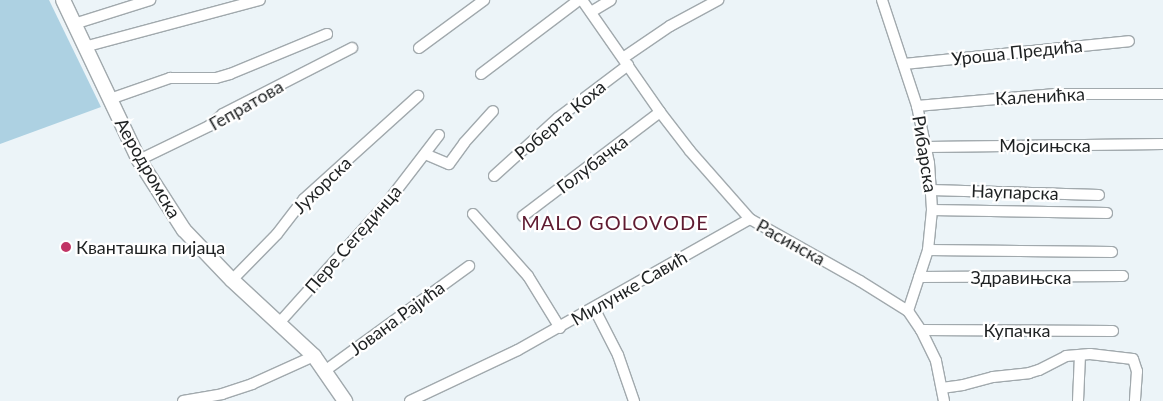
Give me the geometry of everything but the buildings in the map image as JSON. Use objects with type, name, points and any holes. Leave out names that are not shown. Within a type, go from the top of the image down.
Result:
[{"type":"street","name":"Аеродромска","points":[[63,0],[139,160],[184,230],[232,280],[280,322],[314,356],[326,370],[345,401]]},
{"type":"street","points":[[74,24],[150,0]]},
{"type":"street","points":[[84,47],[260,0]]},
{"type":"street","points":[[418,48],[484,0]]},
{"type":"street","points":[[481,74],[581,0]]},
{"type":"street","name":"Расинска","points":[[581,0],[690,151],[750,219],[860,280],[908,311],[921,330],[936,361],[944,401]]},
{"type":"street","points":[[591,12],[611,0]]},
{"type":"street","name":"Роберта Коха","points":[[494,176],[558,118],[670,26],[718,0]]},
{"type":"street","name":"Рибарска","points":[[882,0],[917,106],[927,147],[931,190],[932,210],[928,250],[908,311]]},
{"type":"street","points":[[110,100],[170,78],[216,78],[230,74],[327,34]]},
{"type":"street","name":"Уроша Предића","points":[[904,64],[1129,41]]},
{"type":"street","name":"Гепратова","points":[[139,160],[209,126],[222,114],[352,48]]},
{"type":"street","name":"Каленићка","points":[[917,106],[1055,94],[1163,94]]},
{"type":"street","name":"Јухорска","points":[[232,280],[277,234],[304,198],[418,96]]},
{"type":"street","points":[[425,154],[448,164],[464,143],[494,111]]},
{"type":"street","name":"Голубачка","points":[[523,216],[660,112]]},
{"type":"street","name":"Пере Сегединца","points":[[280,322],[386,204],[439,135]]},
{"type":"street","name":"Мојсињска","points":[[927,147],[1163,144]]},
{"type":"street","name":"Наупарска","points":[[931,190],[1099,194]]},
{"type":"street","points":[[932,210],[1107,213]]},
{"type":"street","name":"Милунке Савић","points":[[473,214],[528,276],[560,328]]},
{"type":"street","name":"Милунке Савић","points":[[410,401],[560,328],[750,219]]},
{"type":"street","points":[[928,250],[1112,252]]},
{"type":"street","name":"Јована Рајића","points":[[326,370],[468,266]]},
{"type":"street","name":"Здравињска","points":[[920,277],[1122,276]]},
{"type":"street","points":[[594,308],[618,355],[634,401]]},
{"type":"street","name":"Купачка","points":[[921,330],[1113,331]]},
{"type":"street","points":[[1078,401],[1080,355]]},
{"type":"street","points":[[183,401],[222,394],[252,384],[314,356]]},
{"type":"street","points":[[942,388],[993,377],[1029,373],[1040,370],[1066,356],[1129,357],[1136,363],[1135,401]]},
{"type":"shaded area","points":[[0,0],[49,0],[101,107],[0,144]]},
{"type":"place","name":"Кванташка пијаца","points":[[66,247]]},
{"type":"district","name":"MALO GOLOVODE","points":[[615,222]]}]
